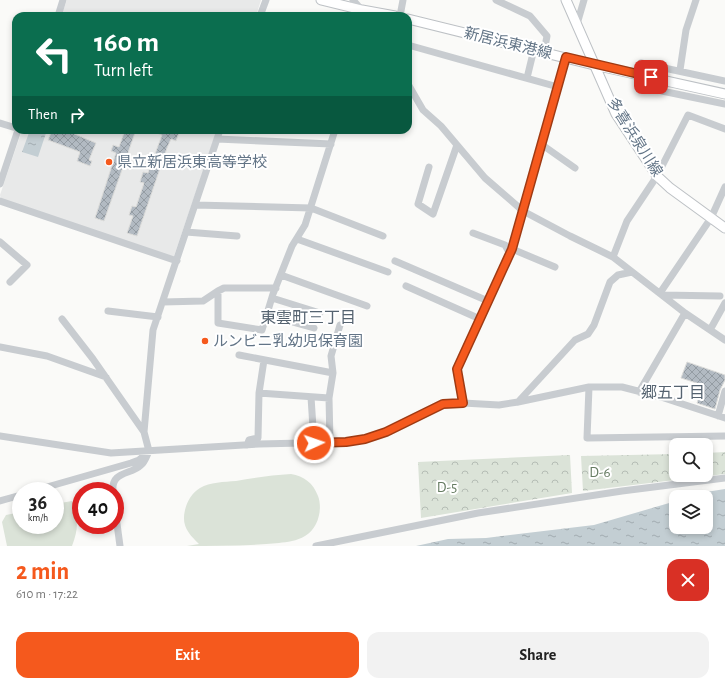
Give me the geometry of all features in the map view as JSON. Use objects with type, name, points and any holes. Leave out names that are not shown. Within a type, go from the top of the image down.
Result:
[{"type":"main road","points":[[321,0],[361,12]]},
{"type":"main road","name":"多喜浜泉川線","points":[[566,0],[616,114],[657,176],[670,188],[725,228]]},
{"type":"main road","name":"新居浜東港線","points":[[412,20],[594,65],[725,94]]},
{"type":"street","points":[[59,12],[63,0]]},
{"type":"street","points":[[262,12],[266,0]]},
{"type":"street","points":[[353,0],[363,12]]},
{"type":"street","points":[[401,12],[403,0]]},
{"type":"street","points":[[496,0],[530,16],[547,36],[544,52]]},
{"type":"street","points":[[577,24],[584,0]]},
{"type":"street","points":[[680,70],[686,30],[696,0]]},
{"type":"street","points":[[412,46],[558,87]]},
{"type":"street","points":[[527,78],[534,49]]},
{"type":"street","points":[[463,403],[457,369],[511,251],[566,57]]},
{"type":"street","points":[[639,75],[641,63],[680,70],[725,81]]},
{"type":"street","points":[[663,80],[662,91],[725,104]]},
{"type":"street","points":[[412,91],[423,110],[441,126],[485,178],[523,211],[613,257],[685,313],[725,340]]},
{"type":"street","points":[[613,257],[627,221],[657,176],[688,115],[725,129]]},
{"type":"street","points":[[0,123],[12,127]]},
{"type":"street","points":[[0,184],[15,134]]},
{"type":"street","points":[[144,432],[153,330],[219,134]]},
{"type":"street","points":[[218,291],[218,322],[262,330],[280,275],[296,239],[305,225],[334,134]]},
{"type":"street","points":[[217,139],[331,144]]},
{"type":"street","points":[[541,144],[576,168]]},
{"type":"street","points":[[429,167],[418,204],[433,214],[457,145]]},
{"type":"street","points":[[661,294],[711,218],[725,188]]},
{"type":"street","points":[[0,201],[177,261]]},
{"type":"street","points":[[195,205],[311,208],[383,236]]},
{"type":"street","points":[[186,232],[237,236]]},
{"type":"street","points":[[473,233],[505,245],[511,251],[555,267]]},
{"type":"street","points":[[296,239],[388,272]]},
{"type":"street","points":[[0,242],[27,265],[10,282]]},
{"type":"street","points":[[395,261],[488,301]]},
{"type":"street","points":[[518,402],[575,340],[588,334],[594,325],[610,282],[618,275],[632,272]]},
{"type":"street","points":[[280,275],[367,306]]},
{"type":"street","points":[[406,286],[480,319]]},
{"type":"street","points":[[163,302],[203,301],[224,288],[276,288]]},
{"type":"street","points":[[661,294],[720,296]]},
{"type":"street","points":[[272,298],[320,313]]},
{"type":"street","points":[[710,330],[725,302]]},
{"type":"street","points":[[108,311],[158,317]]},
{"type":"street","points":[[639,392],[685,313]]},
{"type":"street","points":[[267,315],[314,328]]},
{"type":"street","points":[[62,319],[106,377],[144,432],[150,451]]},
{"type":"street","points":[[330,442],[329,398],[333,373],[331,356],[340,325]]},
{"type":"street","points":[[0,347],[47,356],[106,377]]},
{"type":"street","points":[[239,355],[333,373]]},
{"type":"street","points":[[247,445],[249,440],[258,438],[259,393],[264,360]]},
{"type":"street","points":[[588,387],[587,438],[725,436]]},
{"type":"street","points":[[0,436],[111,453],[247,445],[314,443],[365,439],[386,432],[443,404],[463,403],[499,405],[588,387],[622,387],[722,417],[725,391]]},
{"type":"street","points":[[259,393],[329,398]]},
{"type":"street","points":[[311,396],[314,443]]},
{"type":"street","points":[[64,482],[131,463],[139,460],[150,451]]},
{"type":"street","points":[[115,482],[118,476],[141,465],[150,451]]},
{"type":"street","points":[[316,546],[478,513],[622,491],[725,478]]},
{"type":"street","points":[[0,501],[12,497]]},
{"type":"street","points":[[118,534],[120,546]]},
{"type":"shaded area","points":[[67,0],[261,0],[257,12],[62,12]]},
{"type":"shaded area","name":"県立新居浜東高等学校","points":[[21,134],[216,134],[174,256],[171,257],[1,199],[0,195]]},
{"type":"green space","name":"D-6","points":[[725,452],[725,474],[713,475],[713,453]]},
{"type":"green space","name":"D-6","points":[[669,454],[669,481],[583,491],[581,456]]},
{"type":"green space","name":"D-5","points":[[570,455],[572,493],[421,518],[418,462]]},
{"type":"green space","points":[[291,474],[300,476],[308,481],[314,487],[318,496],[320,513],[313,529],[305,536],[292,541],[279,543],[233,546],[187,546],[199,544],[187,529],[184,516],[189,500],[200,488],[217,483]]},
{"type":"green space","points":[[72,501],[72,534],[76,534],[72,546],[7,546],[2,522],[6,515],[12,514],[12,534],[64,534],[64,502]]},
{"type":"water","points":[[29,134],[46,134],[38,157],[22,152]]},
{"type":"water","points":[[725,489],[725,546],[416,546],[448,539],[486,538],[594,525],[669,503],[669,534],[713,534],[713,491]]},
{"type":"building","points":[[50,134],[75,134],[96,143],[89,160],[92,161],[90,166],[77,161],[80,152],[48,140]]},
{"type":"building","points":[[124,134],[135,134],[104,221],[95,218],[116,153],[111,151],[113,145],[119,147]]},
{"type":"building","points":[[159,134],[179,134],[176,141],[171,139],[167,148],[137,236],[127,233],[133,216],[129,215],[132,206],[136,207],[144,183],[140,182],[143,172],[148,173],[162,135]]},
{"type":"building","points":[[687,362],[725,375],[725,380],[720,390],[715,409],[697,403],[703,385],[681,378]]},
{"type":"place","name":"県立新居浜東高等学校","points":[[109,162]]},
{"type":"place","name":"ルンビニ乳幼児保育園","points":[[205,341]]},
{"type":"district","name":"東雲町三丁目","points":[[308,317]]},
{"type":"district","name":"郷五丁目","points":[[673,392]]},
{"type":"route","points":[[314,443],[346,442],[365,439],[386,432],[443,404],[463,403],[457,369],[512,249],[566,57],[594,65],[651,77]]}]
